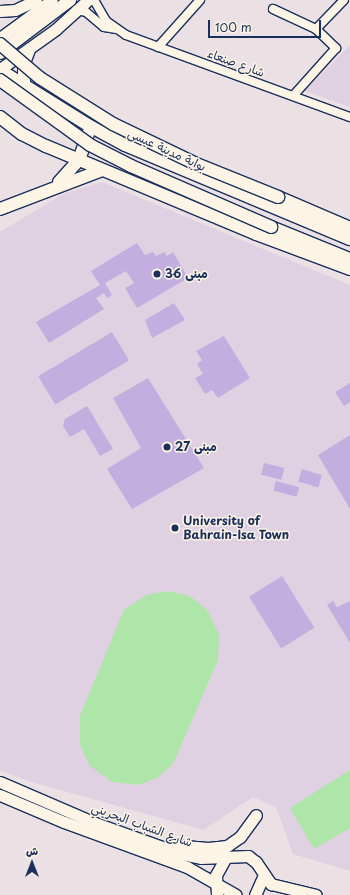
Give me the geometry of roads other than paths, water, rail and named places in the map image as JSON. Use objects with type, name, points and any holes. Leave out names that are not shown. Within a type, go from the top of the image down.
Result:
[{"type":"main road","points":[[0,54],[73,5]]},
{"type":"main road","name":"بوابة مدينة عيسى","points":[[0,44],[40,78],[113,124],[194,163],[350,228]]},
{"type":"main road","points":[[24,84],[24,63],[29,50]]},
{"type":"main road","points":[[0,70],[88,126],[163,162],[350,239]]},
{"type":"main road","points":[[0,80],[90,145],[138,169],[271,227],[350,259]]},
{"type":"main road","points":[[0,117],[22,134],[102,170],[350,269]]},
{"type":"main road","points":[[53,188],[79,160],[86,143],[88,126]]},
{"type":"main road","points":[[0,209],[102,170]]},
{"type":"street","points":[[0,12],[15,10],[36,0]]},
{"type":"street","points":[[0,38],[52,0]]},
{"type":"street","points":[[0,70],[29,50],[73,5],[88,0]]},
{"type":"street","name":"شارع صنعاء","points":[[94,0],[99,11],[116,29]]},
{"type":"street","points":[[158,47],[200,0]]},
{"type":"street","points":[[316,29],[344,0]]},
{"type":"street","name":"شارع صنعاء","points":[[73,5],[89,14],[104,27],[116,29],[158,47],[350,117]]},
{"type":"street","points":[[273,10],[316,29],[334,43],[336,51],[293,96]]},
{"type":"street","name":"شارع الشباب البحريني","points":[[0,782],[116,832],[194,857],[248,856],[256,862],[264,875],[278,887],[316,895]]},
{"type":"street","name":"شارع الشباب البحريني","points":[[0,795],[64,822],[187,866],[236,895]]},
{"type":"street","points":[[116,832],[185,848],[220,848],[240,837],[256,815]]},
{"type":"street","points":[[217,895],[214,882],[226,857]]},
{"type":"street","points":[[255,895],[264,875]]},
{"type":"place","name":"مبنى 36","points":[[157,274]]},
{"type":"place","name":"مبنى 27","points":[[167,447]]},
{"type":"place","name":"University of Bahrain-Isa Town","points":[[175,528]]}]
